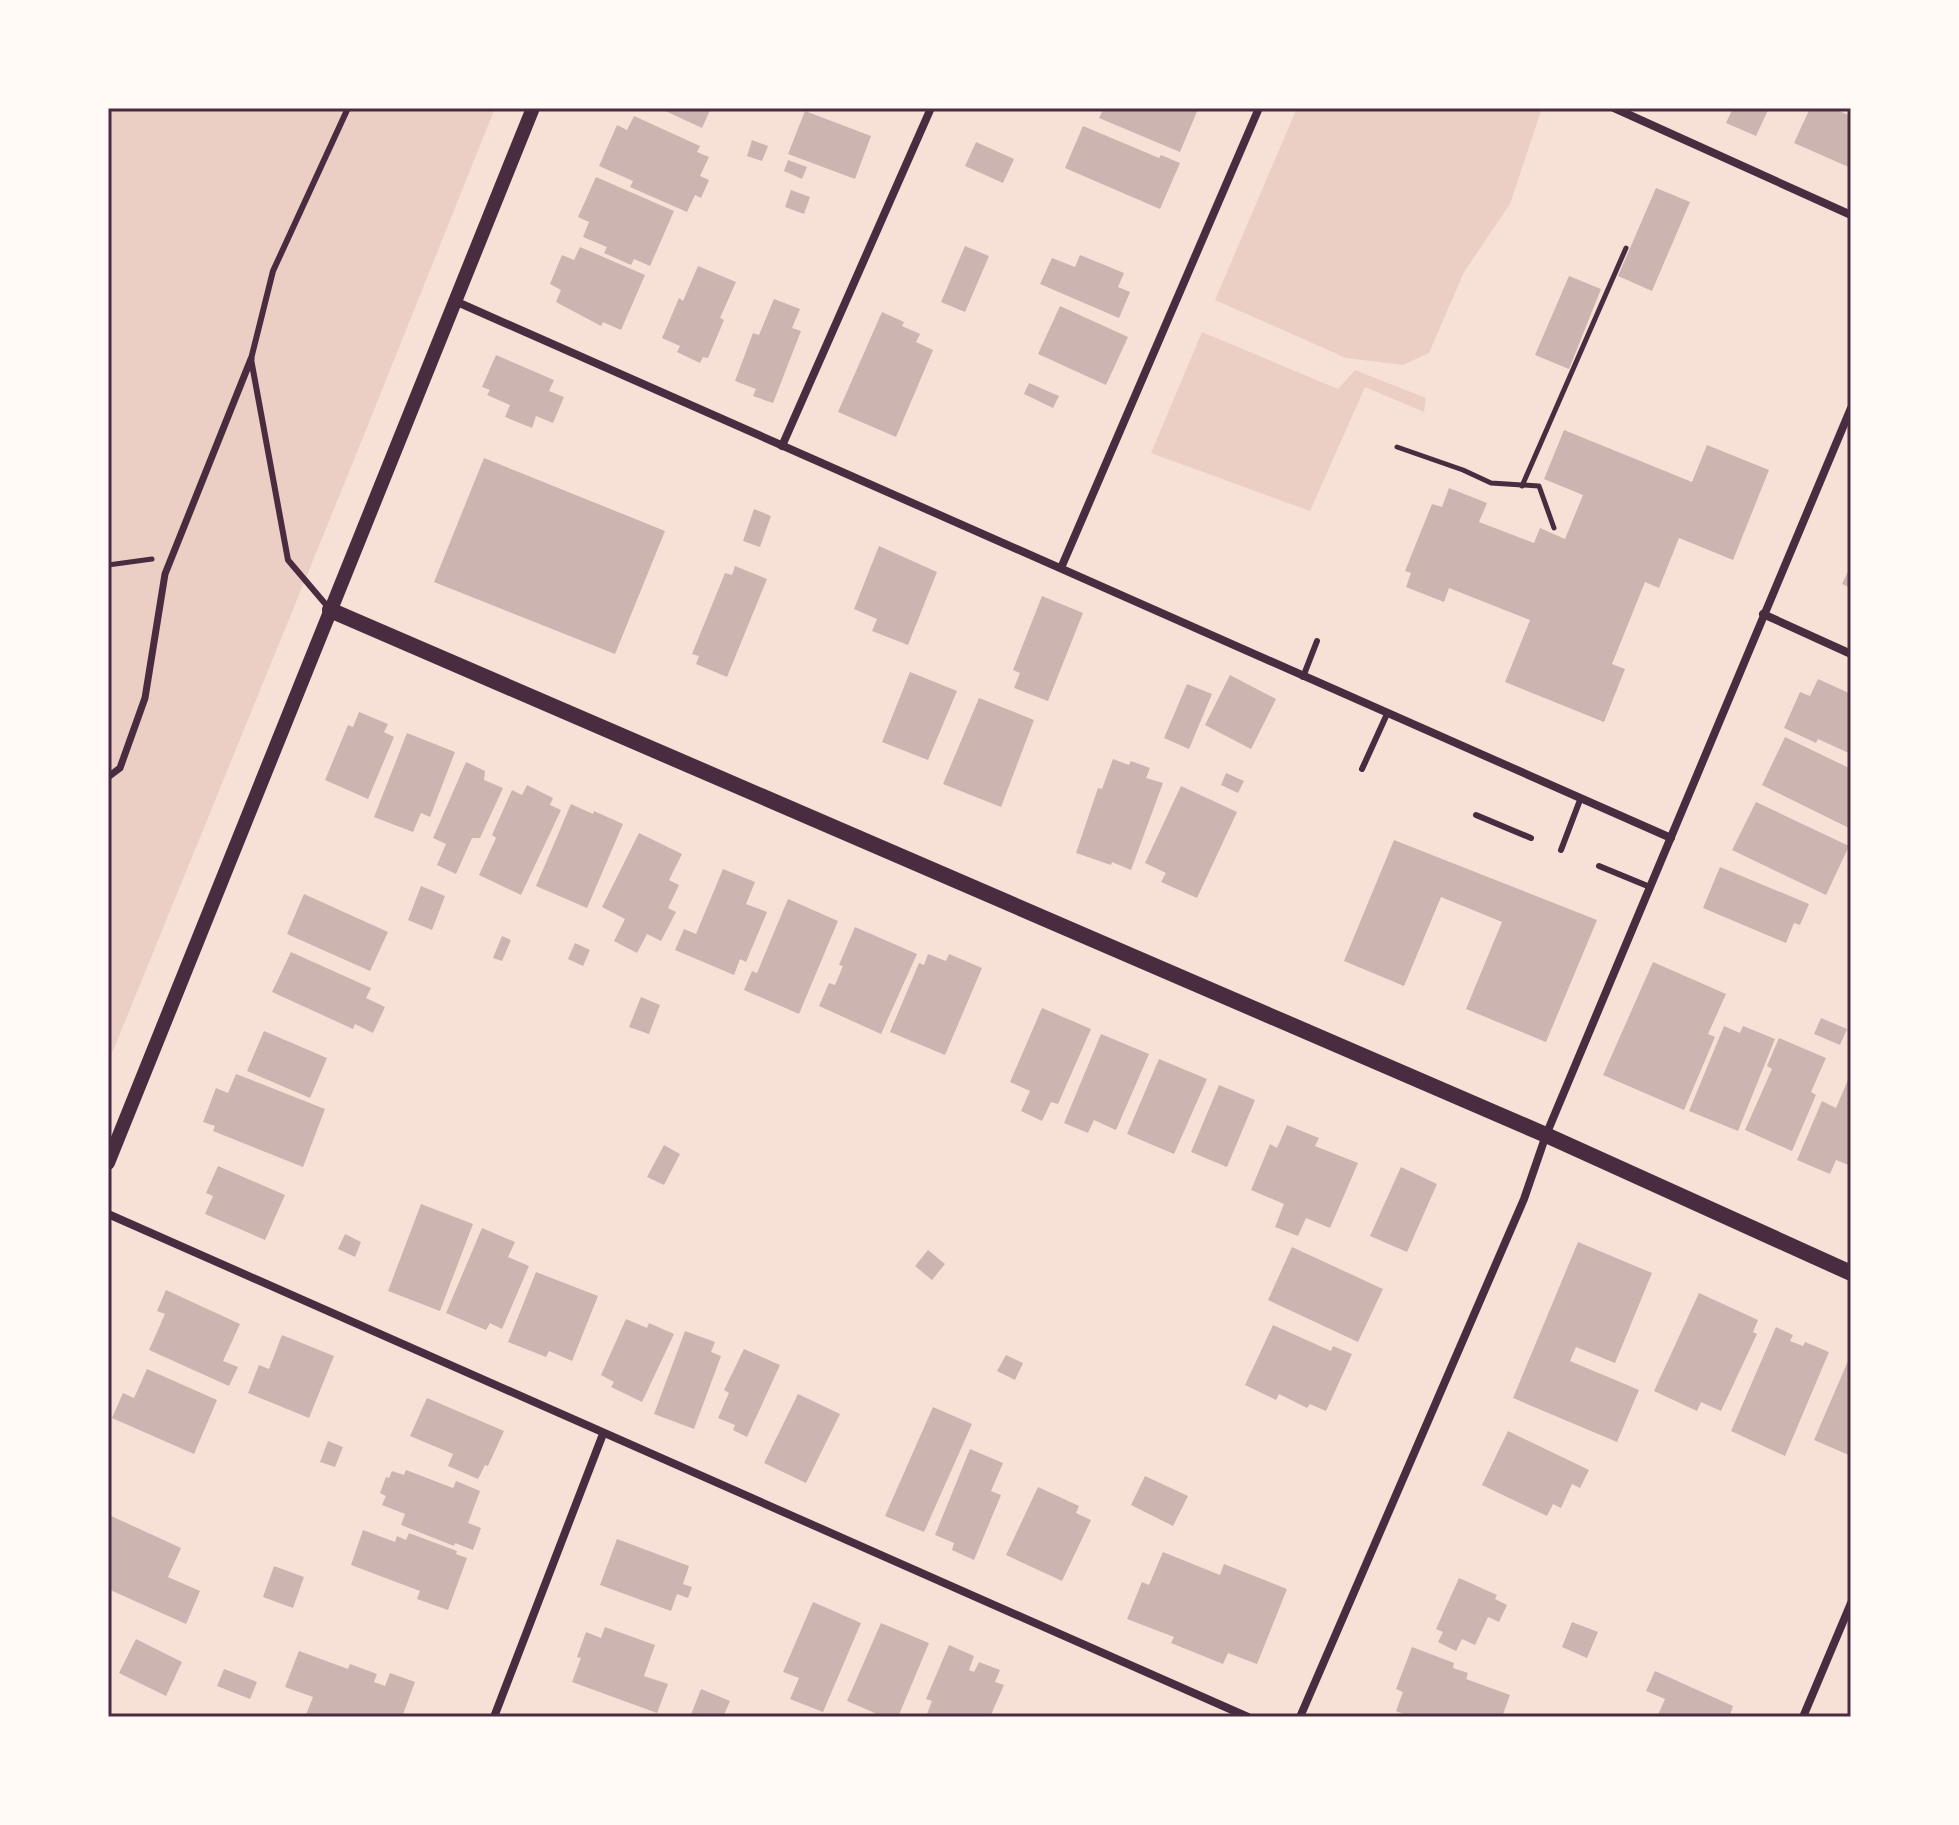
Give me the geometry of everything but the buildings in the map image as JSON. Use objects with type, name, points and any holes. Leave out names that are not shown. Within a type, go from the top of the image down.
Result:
[{"type":"main road","points":[[330,610],[1546,1135],[1851,1273]]},
{"type":"street","points":[[108,1163],[533,108]]},
{"type":"street","points":[[782,446],[931,108]]},
{"type":"street","points":[[1061,568],[1259,108]]},
{"type":"street","points":[[1614,108],[1851,215]]},
{"type":"street","points":[[455,301],[1671,838]]},
{"type":"street","points":[[108,777],[120,768],[145,698],[165,574],[251,359]]},
{"type":"street","points":[[1300,1717],[1524,1199],[1546,1135],[1851,408]]},
{"type":"street","points":[[1763,614],[1851,654]]},
{"type":"street","points":[[108,1214],[1248,1717]]},
{"type":"street","points":[[494,1717],[603,1434]]},
{"type":"street","points":[[1803,1717],[1851,1603]]},
{"type":"lane","points":[[330,610],[288,560],[251,359],[273,271],[348,108]]},
{"type":"lane","points":[[1303,677],[1317,641]]},
{"type":"lane","points":[[1362,769],[1387,714]]},
{"type":"lane","points":[[1561,850],[1580,800]]},
{"type":"lane","points":[[1476,815],[1531,838]]},
{"type":"lane","points":[[1599,866],[1650,887]]},
{"type":"path","points":[[1522,486],[1626,248]]},
{"type":"path","points":[[1397,447],[1491,483],[1539,486],[1554,528]]},
{"type":"path","points":[[108,565],[173,556]]},
{"type":"shaded area","points":[[108,108],[495,108],[108,1063]]},
{"type":"shaded area","points":[[1297,108],[1542,108],[1510,204],[1464,272],[1429,353],[1403,365],[1346,358],[1215,300]]},
{"type":"shaded area","points":[[1202,332],[1338,389],[1355,370],[1426,398],[1424,412],[1365,387],[1310,511],[1151,453]]}]
